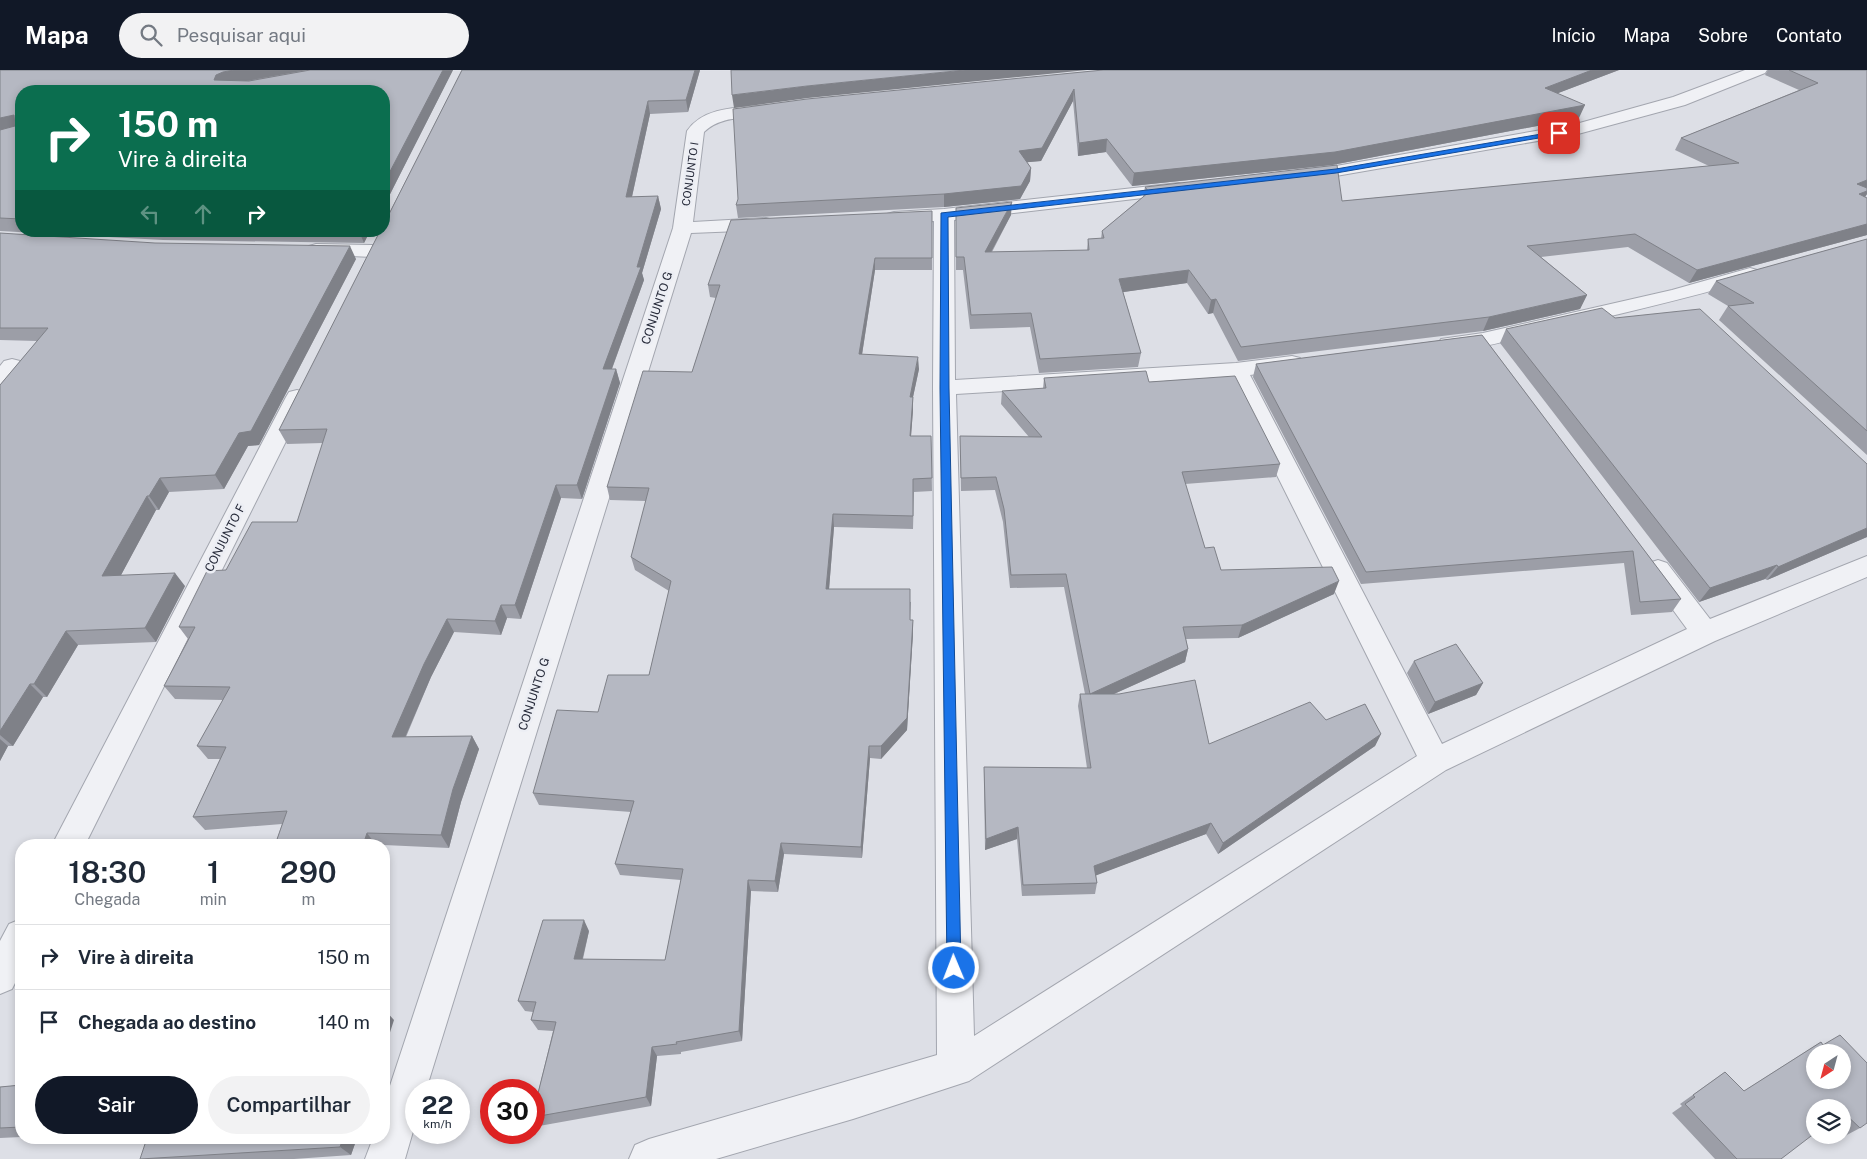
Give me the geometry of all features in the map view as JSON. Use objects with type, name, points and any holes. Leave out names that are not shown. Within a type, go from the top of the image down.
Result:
[{"type":"street","points":[[1287,177],[1336,171],[1578,130],[1679,101],[1760,70]]},
{"type":"street","name":"CONJUNTO I","points":[[683,228],[696,131],[703,122],[715,117],[790,107]]},
{"type":"street","points":[[876,218],[944,215],[1199,187]]},
{"type":"street","points":[[944,215],[944,388],[956,1068]]},
{"type":"street","points":[[683,228],[779,223]]},
{"type":"street","name":"CONJUNTO G","points":[[390,1143],[683,228]]},
{"type":"street","points":[[293,250],[377,241]]},
{"type":"street","points":[[359,278],[377,241]]},
{"type":"street","points":[[1426,347],[1489,347],[1684,302],[1772,268]]},
{"type":"street","points":[[944,388],[1236,370],[1312,361]]},
{"type":"street","points":[[1236,370],[1435,760]]},
{"type":"street","name":"CONJUNTO F","points":[[71,839],[309,375]]},
{"type":"street","points":[[1645,553],[1706,633]]},
{"type":"street","points":[[649,1159],[854,1100],[956,1068],[1435,760],[1706,633],[1867,566]]},
{"type":"street","points":[[0,977],[15,947]]},
{"type":"street","name":"CONJUNTO G","points":[[385,1159],[390,1144]]},
{"type":"building","points":[[0,70],[234,70],[216,75],[214,80],[249,81],[310,70],[443,70],[390,172],[390,85],[15,85],[15,126],[14,115],[0,118]]},
{"type":"building","points":[[462,70],[695,70],[686,100],[648,101],[626,197],[658,196],[637,267],[641,267],[603,369],[616,369],[577,485],[556,485],[515,605],[501,605],[495,621],[447,619],[424,664],[392,737],[472,736],[453,789],[441,835],[367,833],[365,839],[277,839],[287,811],[193,817],[226,747],[197,746],[230,687],[164,686],[195,627],[179,627],[207,571],[226,570],[252,522],[297,522],[327,429],[279,430],[377,237],[390,237],[390,212]]},
{"type":"building","points":[[731,70],[965,70],[732,95]]},
{"type":"building","points":[[1103,70],[1592,70],[1545,88],[1585,105],[1335,152],[1134,173],[1107,139],[1079,143],[1074,89],[1042,148],[1019,151],[1031,168],[1021,186],[944,194],[736,205],[738,199],[733,109],[807,99]]},
{"type":"building","points":[[1789,70],[1867,70],[1867,180],[1857,184],[1867,188],[1867,191],[1859,194],[1867,198],[1867,224],[1697,270],[1635,234],[1527,246],[1587,295],[1489,317],[1241,347],[1216,299],[1211,300],[1189,270],[1119,279],[1141,353],[1040,359],[1031,313],[971,315],[964,257],[956,257],[956,208],[1012,202],[985,252],[1089,250],[1088,239],[1104,238],[1102,231],[1149,192],[1145,187],[1337,165],[1342,201],[1739,163],[1681,138],[1818,83]]},
{"type":"building","points":[[15,126],[15,219],[0,218],[0,130]]},
{"type":"building","points":[[932,211],[932,258],[875,258],[859,354],[918,357],[910,397],[913,397],[910,436],[931,436],[932,478],[913,479],[913,516],[833,514],[826,589],[910,589],[910,620],[913,620],[907,718],[881,746],[869,746],[861,847],[781,843],[775,881],[748,880],[739,1031],[676,1042],[677,1044],[652,1047],[646,1097],[545,1115],[545,1079],[542,1079],[556,1022],[531,1020],[536,1002],[518,1001],[543,920],[584,920],[574,959],[665,960],[683,869],[615,864],[634,801],[533,793],[557,710],[598,712],[608,675],[649,675],[671,581],[631,557],[649,488],[607,487],[643,371],[692,372],[720,285],[708,285],[731,220]]},
{"type":"building","points":[[0,233],[15,234],[15,237],[62,237],[155,243],[350,246],[251,431],[239,433],[215,475],[160,478],[149,496],[147,496],[102,576],[175,573],[145,628],[66,631],[34,684],[30,684],[0,731],[0,385],[48,328],[0,328]]},
{"type":"building","points":[[1867,239],[1867,431],[1728,306],[1754,303],[1716,281]]},
{"type":"building","points":[[1602,308],[1615,318],[1700,309],[1867,464],[1867,528],[1778,567],[1777,565],[1710,588],[1506,329]]},
{"type":"building","points":[[1482,335],[1681,599],[1640,602],[1633,551],[1366,572],[1256,364]]},
{"type":"building","points":[[1146,371],[1149,382],[1235,376],[1280,464],[1182,472],[1205,548],[1214,547],[1221,570],[1332,567],[1339,581],[1242,625],[1183,627],[1188,649],[1090,694],[1066,574],[1011,575],[1004,509],[996,477],[961,478],[960,436],[1042,437],[1002,391],[1046,388],[1044,378]]},
{"type":"building","points":[[1456,644],[1483,683],[1435,702],[1414,661]]},
{"type":"building","points":[[1195,680],[1209,744],[1310,702],[1326,720],[1365,704],[1381,734],[1223,843],[1211,823],[1094,866],[1097,883],[1023,885],[1018,827],[986,839],[984,767],[1091,768],[1080,694],[1119,694]]},
{"type":"building","points":[[1840,1035],[1849,1044],[1825,1044]]},
{"type":"building","points":[[1851,1046],[1867,1063],[1867,1123],[1860,1128],[1851,1120],[1851,1099],[1806,1099],[1806,1140],[1781,1159],[1737,1159],[1685,1104],[1695,1097],[1693,1095],[1725,1072],[1744,1091],[1806,1052],[1806,1089],[1851,1089]]},
{"type":"building","points":[[15,1086],[15,1127],[0,1128],[0,1087]]},
{"type":"building","points":[[145,1144],[341,1144],[340,1147],[140,1159]]},
{"type":"route","points":[[954,968],[944,388],[944,215],[1336,171],[1559,133]]}]
